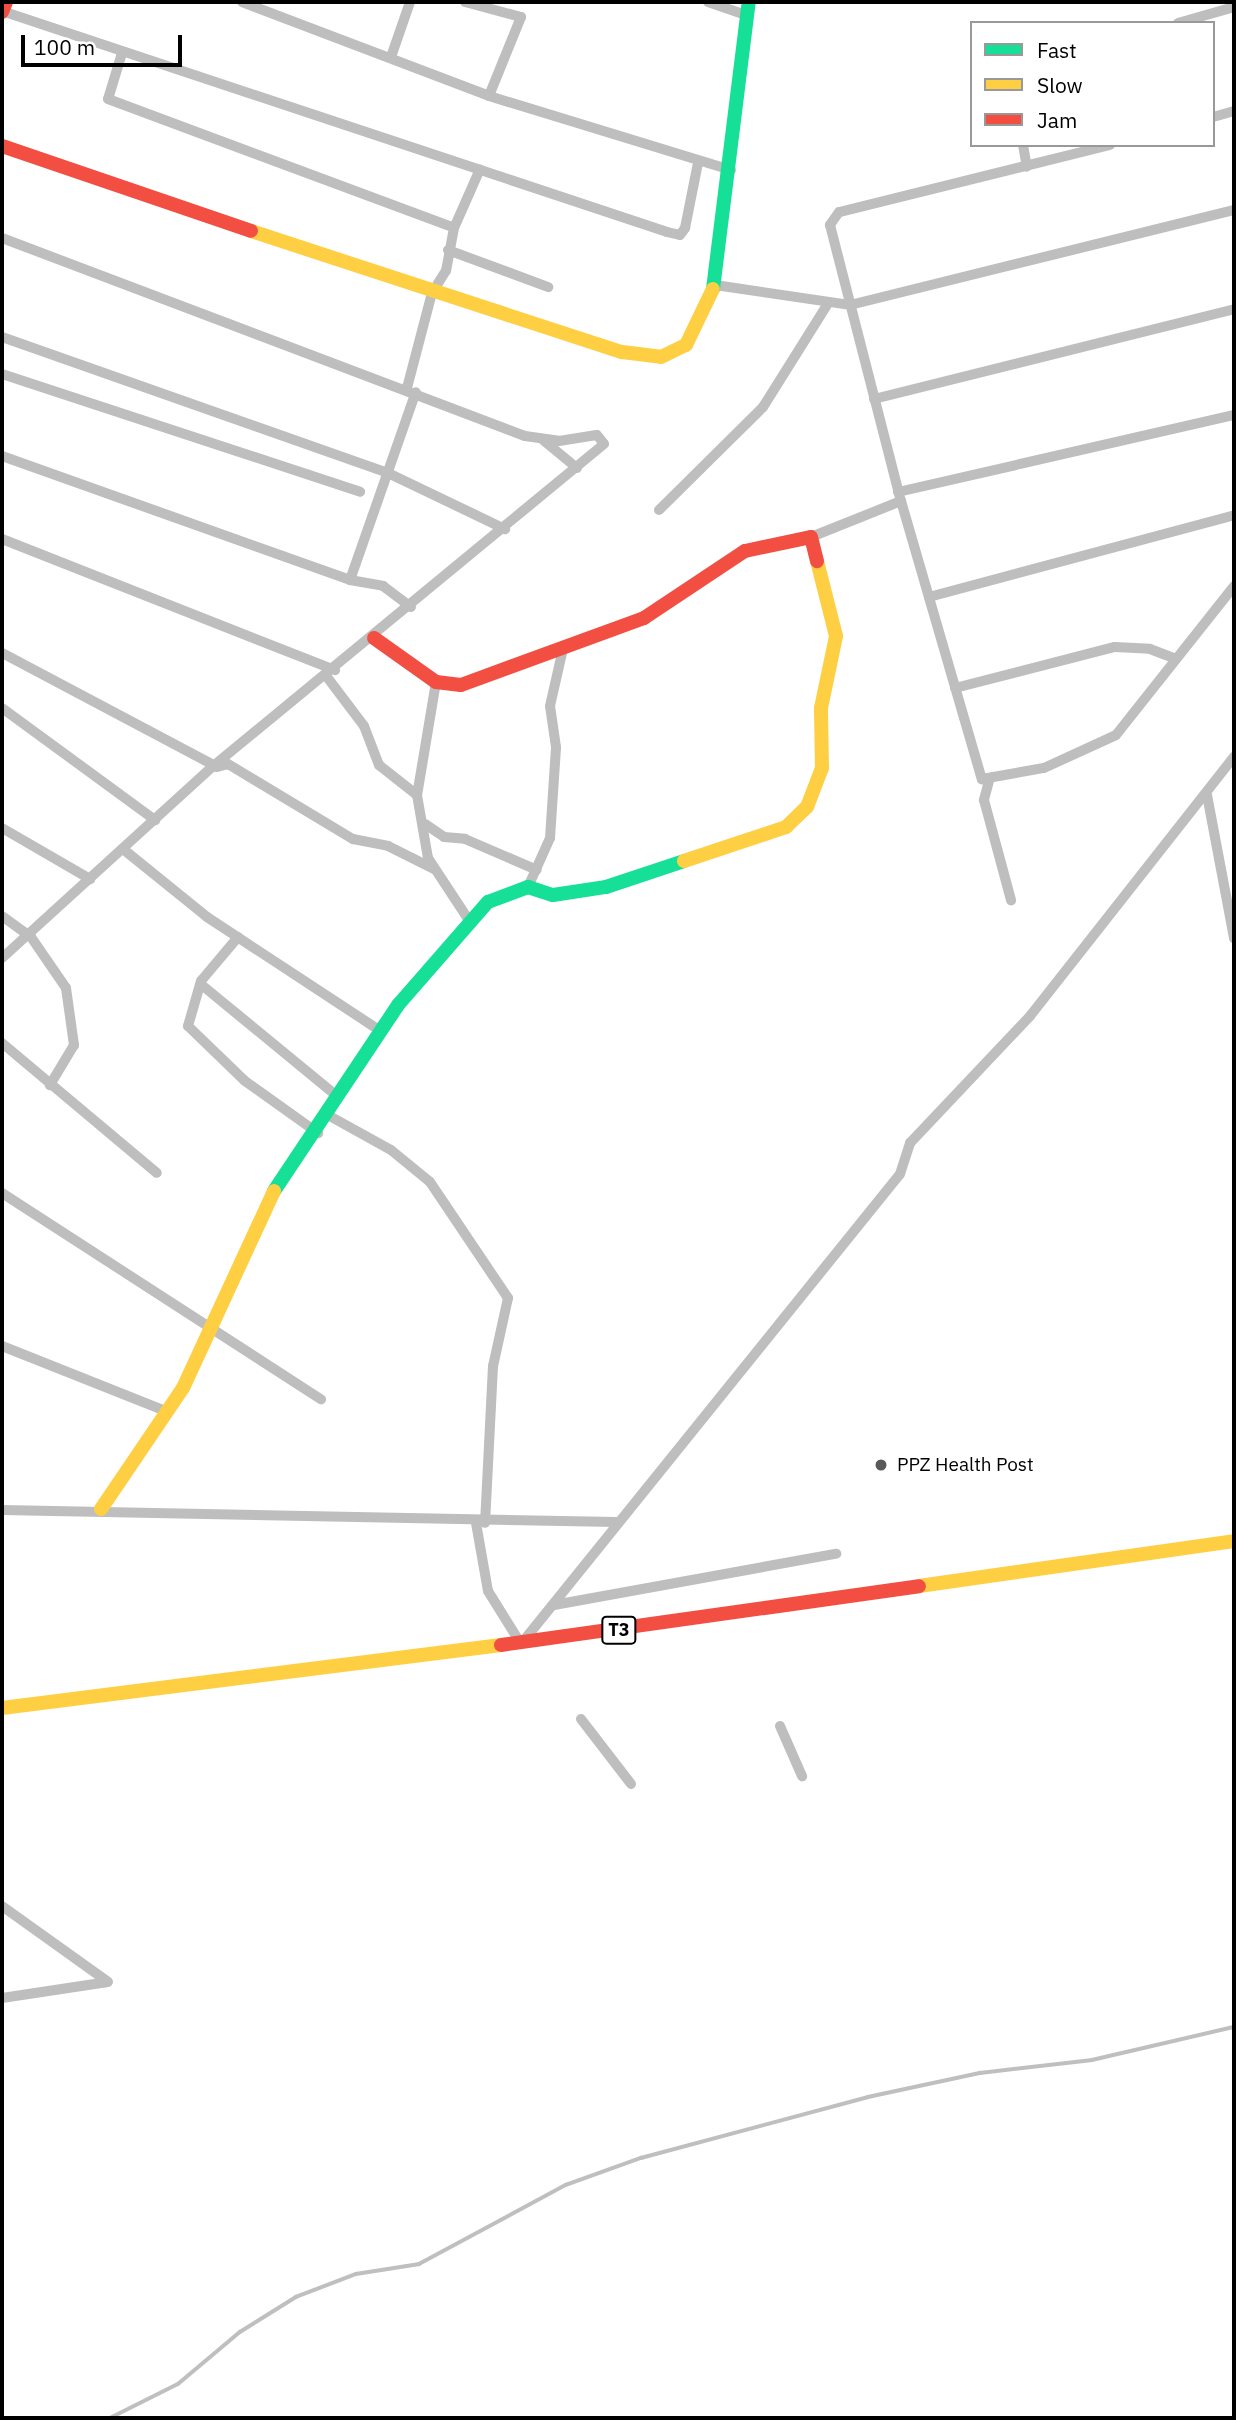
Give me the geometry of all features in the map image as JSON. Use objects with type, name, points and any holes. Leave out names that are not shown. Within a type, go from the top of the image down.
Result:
[{"type":"main road","points":[[2,12],[6,2]]},
{"type":"main road","points":[[2,146],[432,293],[622,352],[661,357],[686,345],[715,285],[731,170],[747,9]]},
{"type":"main road","points":[[101,1509],[165,1411],[211,1324],[282,1175],[318,1133],[337,1096],[468,919],[488,902],[528,887],[552,895],[623,883],[769,834],[807,807],[822,768],[821,708],[836,636],[811,537],[746,551],[644,618],[495,676],[461,685],[436,682],[374,638]]},
{"type":"main road","name":"T3","points":[[2,1708],[521,1644],[1234,1541]]},
{"type":"street","points":[[242,2],[270,6],[489,96],[698,163],[731,170]]},
{"type":"street","points":[[391,57],[410,2]]},
{"type":"street","points":[[465,2],[521,17],[489,96]]},
{"type":"street","points":[[708,2],[747,9]]},
{"type":"street","points":[[1185,21],[1234,7]]},
{"type":"street","points":[[2,12],[680,235],[698,163]]},
{"type":"street","points":[[122,53],[108,99],[454,228]]},
{"type":"street","points":[[1215,116],[1234,111]]},
{"type":"street","points":[[1023,147],[1027,167]]},
{"type":"street","points":[[989,781],[978,770],[900,496],[850,305],[832,217],[1102,147]]},
{"type":"street","points":[[350,580],[388,473],[411,390],[432,293],[446,271],[454,228],[481,169]]},
{"type":"street","points":[[715,285],[827,305],[850,305],[1234,210]]},
{"type":"street","points":[[2,238],[543,440],[576,468]]},
{"type":"street","points":[[449,250],[548,287]]},
{"type":"street","points":[[659,510],[763,407],[827,305]]},
{"type":"street","points":[[874,399],[1234,309]]},
{"type":"street","points":[[2,337],[388,473],[505,528]]},
{"type":"street","points":[[2,374],[360,492]]},
{"type":"street","points":[[811,537],[900,496],[1234,415]]},
{"type":"street","points":[[2,958],[31,937],[90,879],[215,766],[331,674],[603,446],[600,436],[543,440]]},
{"type":"street","points":[[2,456],[350,580],[383,586],[411,607]]},
{"type":"street","points":[[929,597],[1234,515]]},
{"type":"street","points":[[2,539],[331,674],[364,726],[379,765],[417,795]]},
{"type":"street","points":[[989,781],[1068,759],[1116,735],[1234,586]]},
{"type":"street","points":[[955,688],[1115,647],[1150,649],[1175,659]]},
{"type":"street","points":[[528,887],[550,838],[556,747],[551,706],[563,649]]},
{"type":"street","points":[[2,653],[215,766],[228,764],[353,839],[388,846],[434,869]]},
{"type":"street","points":[[436,682],[417,795],[434,869],[468,919]]},
{"type":"street","points":[[2,708],[155,820]]},
{"type":"street","points":[[326,1114],[391,1150],[430,1182],[508,1298],[493,1366],[481,1523],[488,1591],[521,1644],[616,1522],[900,1174],[910,1143],[1030,1016],[1234,757]]},
{"type":"street","points":[[989,781],[984,800],[1011,900]]},
{"type":"street","points":[[1207,793],[1234,938]]},
{"type":"street","points":[[425,824],[444,837],[465,839],[537,870]]},
{"type":"street","points":[[2,828],[90,879]]},
{"type":"street","points":[[123,849],[238,937],[382,1032]]},
{"type":"street","points":[[2,916],[31,937],[58,970],[74,1026],[68,1061],[50,1085]]},
{"type":"street","points":[[238,937],[192,1000],[188,1026],[286,1114],[318,1133]]},
{"type":"street","points":[[203,986],[337,1096]]},
{"type":"street","points":[[2,1043],[157,1173]]},
{"type":"street","points":[[2,1193],[211,1324],[321,1399]]},
{"type":"street","points":[[2,1346],[165,1411]]},
{"type":"street","points":[[2,1510],[101,1509],[481,1523],[616,1522]]},
{"type":"street","points":[[554,1605],[836,1554]]},
{"type":"street","points":[[581,1719],[631,1784]]},
{"type":"street","points":[[780,1726],[802,1776]]},
{"type":"street","points":[[2,1906],[108,1982],[2,1998]]},
{"type":"waterway","points":[[110,2418],[178,2384],[240,2332],[296,2297],[356,2274],[419,2264],[566,2185],[641,2158],[868,2097],[980,2073],[1092,2060],[1234,2027]]},
{"type":"traffic: fast","points":[[713,289],[749,2]]},
{"type":"traffic: fast","points":[[274,1191],[398,1005],[488,902],[528,887],[553,895],[606,887],[684,861]]},
{"type":"traffic: slow","points":[[251,231],[622,352],[661,357],[686,345],[713,289]]},
{"type":"traffic: slow","points":[[684,861],[786,827],[807,807],[822,768],[821,708],[836,636],[817,561]]},
{"type":"traffic: slow","points":[[101,1509],[183,1388],[274,1191]]},
{"type":"traffic: slow","points":[[919,1586],[1234,1541]]},
{"type":"traffic: slow","points":[[2,1708],[501,1645]]},
{"type":"traffic: jam","points":[[2,12],[6,2]]},
{"type":"traffic: jam","points":[[2,146],[251,231]]},
{"type":"traffic: jam","points":[[374,638],[436,682],[461,685],[644,618],[745,551],[811,537],[817,561]]},
{"type":"traffic: jam","points":[[501,1645],[919,1586]]},
{"type":"place","name":"PPZ Health Post","points":[[881,1465]]}]
